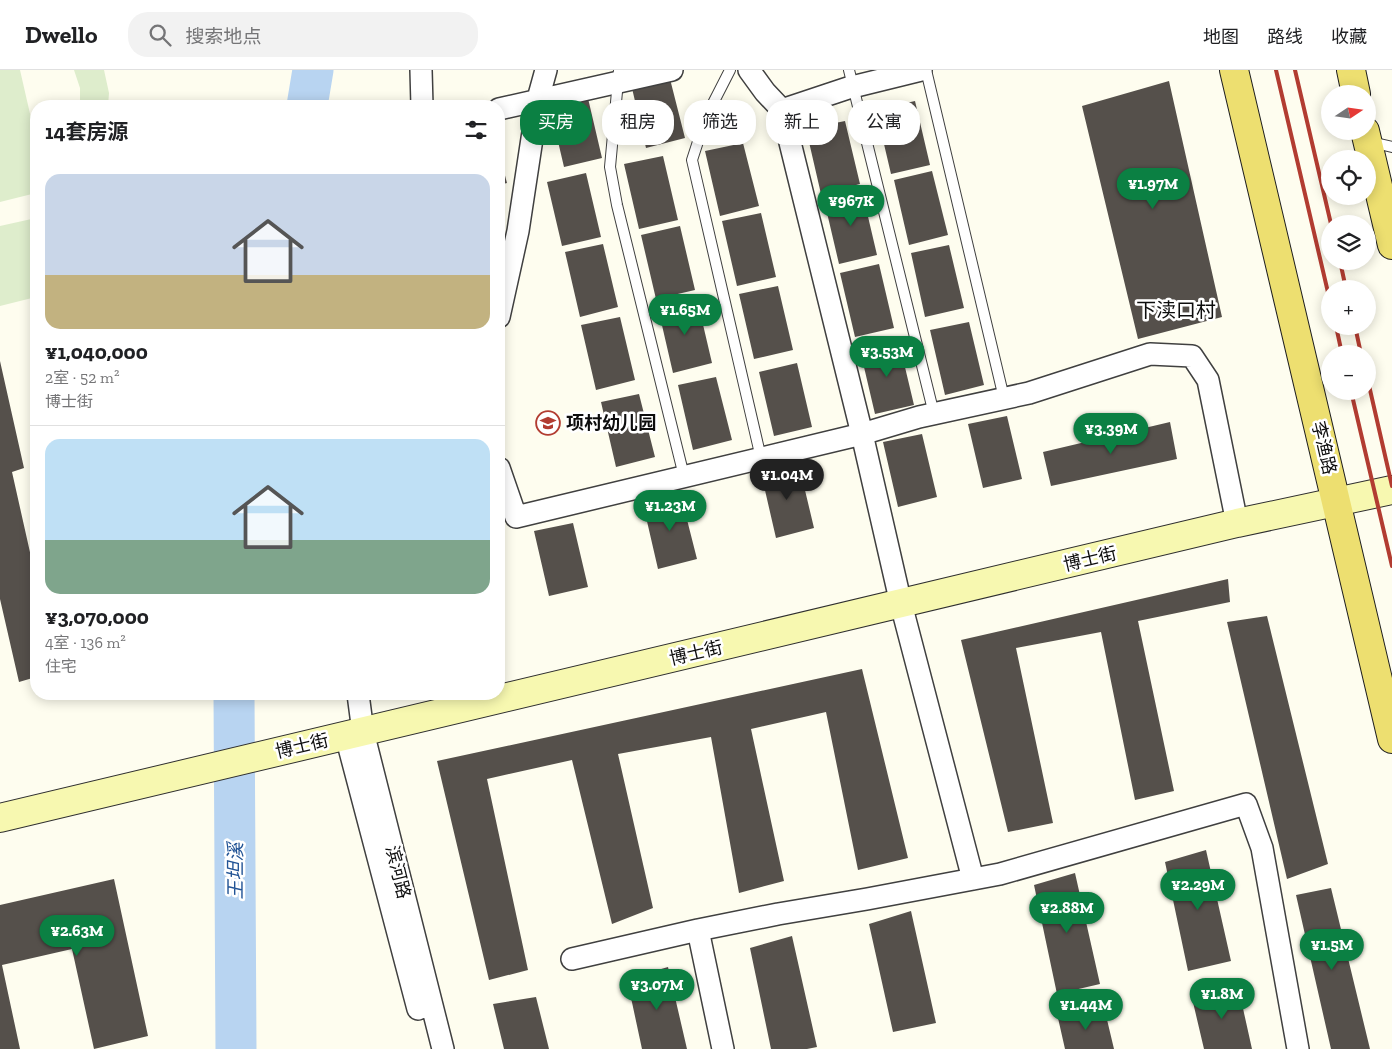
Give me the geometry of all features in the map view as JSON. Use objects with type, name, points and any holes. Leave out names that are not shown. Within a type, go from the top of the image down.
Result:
[{"type":"main road","name":"李渔路","points":[[1234,70],[1392,739]]},
{"type":"main road","points":[[1351,70],[1354,85]]},
{"type":"main road","points":[[1375,140],[1392,246]]},
{"type":"street","points":[[421,70],[422,100]]},
{"type":"street","points":[[505,290],[518,231],[538,99],[546,70]]},
{"type":"street","points":[[505,107],[618,76],[672,70]]},
{"type":"street","points":[[749,70],[773,100]]},
{"type":"street","points":[[804,100],[851,78],[921,70]]},
{"type":"street","points":[[791,145],[862,434],[901,604],[972,879]]},
{"type":"street","points":[[505,485],[516,517],[1028,392],[1150,354],[1192,356],[1208,380],[1237,523]]},
{"type":"street","name":"博士街","points":[[505,698],[1237,523],[1337,500],[1392,490]]},
{"type":"street","name":"滨河路","points":[[356,700],[347,736],[444,1049]]},
{"type":"street","name":"博士街","points":[[0,818],[498,700]]},
{"type":"street","points":[[347,736],[429,1049]]},
{"type":"street","points":[[572,959],[698,930],[1000,874],[1246,804],[1262,848],[1298,1049]]},
{"type":"street","points":[[698,930],[723,1049]]},
{"type":"lane","points":[[730,70],[706,116],[692,160],[761,458]]},
{"type":"lane","points":[[926,70],[1004,398]]},
{"type":"lane","points":[[618,76],[610,167],[617,205],[684,476]]},
{"type":"lane","points":[[851,78],[934,414]]},
{"type":"green space","points":[[0,70],[20,70],[30,114],[30,194],[0,202]]},
{"type":"green space","points":[[74,70],[104,70],[109,93],[108,100],[80,100],[80,88]]},
{"type":"green space","points":[[30,219],[30,298],[0,306],[0,226]]},
{"type":"building","points":[[669,75],[684,138],[674,141],[674,100],[635,100],[631,84]]},
{"type":"building","points":[[1169,81],[1222,317],[1138,339],[1082,106]]},
{"type":"building","points":[[587,94],[588,100],[562,100]]},
{"type":"building","points":[[592,115],[602,158],[564,167],[559,145],[592,145]]},
{"type":"building","points":[[845,121],[848,145],[851,145],[860,184],[821,194],[810,145],[838,145],[838,122]]},
{"type":"building","points":[[920,122],[930,165],[891,174],[884,145],[920,145]]},
{"type":"building","points":[[645,145],[658,145],[646,148]]},
{"type":"building","points":[[734,145],[744,145],[759,206],[720,216],[705,151]]},
{"type":"building","points":[[663,156],[678,220],[639,229],[624,164]]},
{"type":"building","points":[[932,171],[948,235],[909,245],[894,180]]},
{"type":"building","points":[[586,173],[601,237],[562,246],[547,182]]},
{"type":"building","points":[[862,191],[877,255],[839,264],[824,200]]},
{"type":"building","points":[[761,213],[776,277],[737,286],[722,221]]},
{"type":"building","points":[[680,226],[695,290],[656,299],[641,235]]},
{"type":"building","points":[[603,244],[618,307],[580,317],[565,252]]},
{"type":"building","points":[[949,245],[964,308],[925,317],[911,253]]},
{"type":"building","points":[[879,264],[894,328],[855,337],[840,273]]},
{"type":"building","points":[[778,286],[793,350],[754,359],[739,294]]},
{"type":"building","points":[[697,299],[712,363],[673,373],[658,308]]},
{"type":"building","points":[[620,317],[635,380],[596,390],[581,325]]},
{"type":"building","points":[[969,322],[984,385],[945,395],[930,330]]},
{"type":"building","points":[[899,342],[914,405],[875,414],[860,350]]},
{"type":"building","points":[[0,361],[24,468],[12,472],[30,552],[30,679],[19,682],[0,599]]},
{"type":"building","points":[[797,363],[812,427],[774,436],[759,372]]},
{"type":"building","points":[[716,377],[732,440],[693,450],[678,385]]},
{"type":"building","points":[[639,394],[655,457],[616,467],[601,402]]},
{"type":"building","points":[[1007,416],[1022,479],[983,488],[968,424]]},
{"type":"building","points":[[1170,422],[1177,459],[1051,486],[1043,452]]},
{"type":"building","points":[[922,434],[937,497],[898,507],[883,442]]},
{"type":"building","points":[[799,465],[814,528],[776,538],[761,473]]},
{"type":"building","points":[[681,496],[697,559],[658,569],[643,504]]},
{"type":"building","points":[[573,523],[588,587],[549,596],[534,531]]},
{"type":"building","points":[[1228,579],[1230,602],[1138,621],[1174,791],[1135,800],[1101,632],[1016,648],[1053,823],[1008,832],[961,640]]},
{"type":"building","points":[[1267,616],[1328,864],[1287,879],[1227,622]]},
{"type":"building","points":[[862,669],[908,858],[858,870],[826,712],[751,729],[784,881],[739,893],[711,737],[618,754],[653,908],[612,924],[572,760],[487,779],[528,970],[489,980],[437,761]]},
{"type":"building","points":[[1206,850],[1231,961],[1188,971],[1165,862]]},
{"type":"building","points":[[1075,873],[1100,984],[1057,994],[1034,885]]},
{"type":"building","points":[[114,879],[148,1036],[94,1049],[72,949],[2,965],[20,1049],[0,1049],[0,905]]},
{"type":"building","points":[[1331,888],[1370,1049],[1331,1049],[1296,895]]},
{"type":"building","points":[[911,911],[936,1023],[893,1032],[869,924]]},
{"type":"building","points":[[792,936],[817,1047],[807,1049],[771,1049],[750,948]]},
{"type":"building","points":[[668,967],[687,1049],[642,1049],[627,979]]},
{"type":"building","points":[[1238,986],[1252,1049],[1204,1049],[1192,998]]},
{"type":"building","points":[[536,997],[549,1049],[504,1049],[493,1004]]},
{"type":"building","points":[[1104,1007],[1114,1049],[1065,1049],[1058,1018]]},
{"type":"waterway","name":"王坦溪","points":[[308,100],[313,70]]},
{"type":"waterway","name":"王坦溪","points":[[234,700],[236,1049]]},
{"type":"railway","points":[[1276,70],[1325,280]]},
{"type":"railway","points":[[1295,70],[1329,215]]},
{"type":"railway","points":[[1342,270],[1344,280]]},
{"type":"railway","points":[[1338,335],[1340,345]]},
{"type":"railway","points":[[1357,335],[1359,345]]},
{"type":"railway","points":[[1353,400],[1392,566]]},
{"type":"railway","points":[[1372,400],[1392,486]]},
{"type":"place","name":"项村幼儿园","points":[[548,423]]},
{"type":"district","name":"下渎口村","points":[[1176,310]]}]
